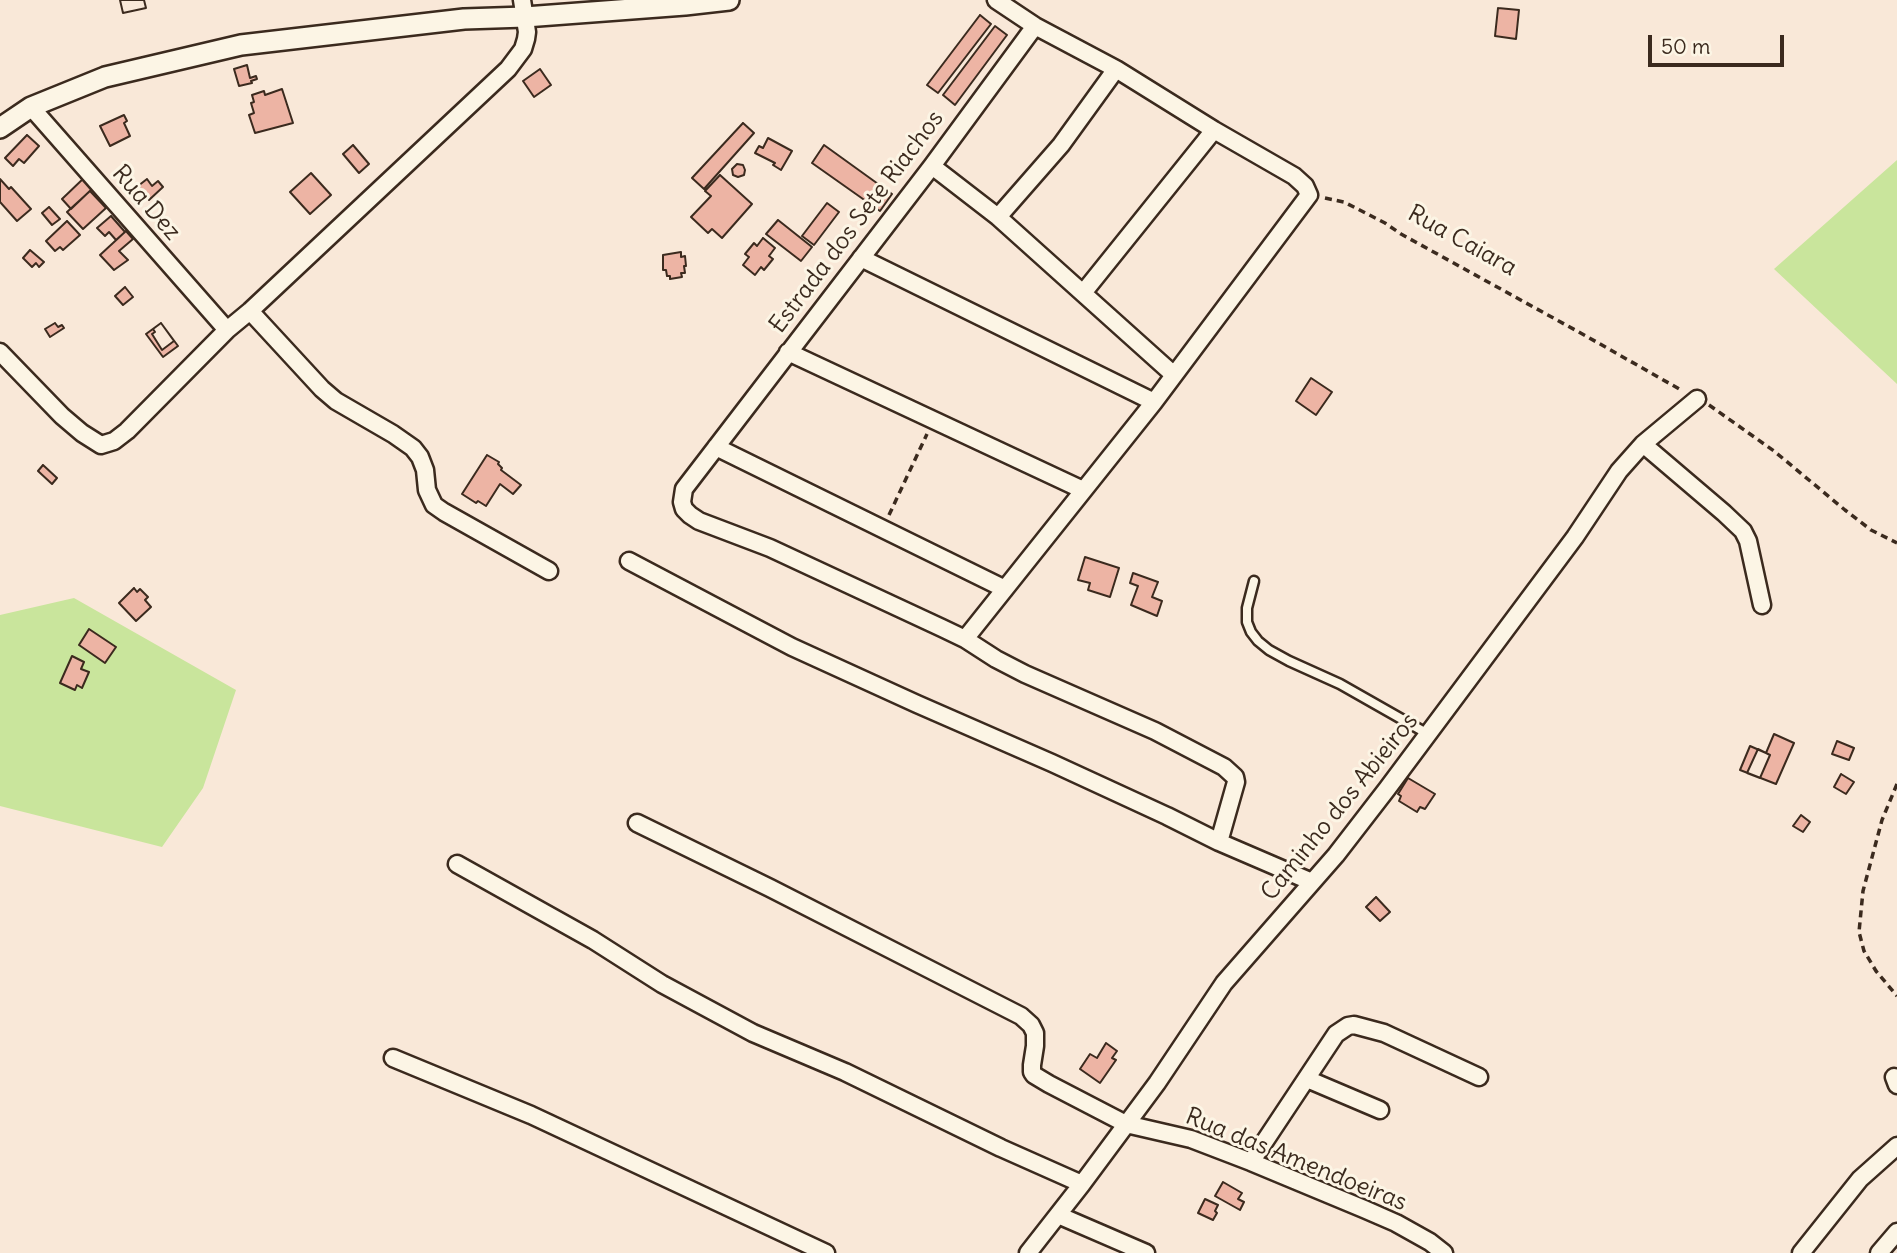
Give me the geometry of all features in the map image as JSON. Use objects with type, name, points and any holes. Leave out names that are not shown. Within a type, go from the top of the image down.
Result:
[{"type":"street","points":[[0,128],[31,107],[105,77],[241,45],[464,19],[524,9],[685,5],[729,0]]},
{"type":"street","points":[[996,0],[1035,26],[1116,69],[1294,176],[1305,186],[1309,195],[1154,402],[965,639],[1015,669],[1155,731],[1231,772],[1235,777],[1236,787],[1219,842]]},
{"type":"street","points":[[0,352],[72,424],[92,440],[101,444],[114,442],[228,330],[508,69],[523,49],[526,39],[524,9]]},
{"type":"street","name":"Estrada dos Sete Riachos","points":[[965,639],[770,548],[699,521],[684,509],[682,502],[684,489],[932,166],[1035,26]]},
{"type":"street","points":[[998,217],[1061,145],[1116,69]]},
{"type":"street","name":"Rua Dez","points":[[31,107],[228,330]]},
{"type":"street","points":[[1083,293],[1214,130]]},
{"type":"street","points":[[932,166],[998,217],[1174,375]]},
{"type":"street","points":[[862,258],[1154,402]]},
{"type":"street","points":[[250,311],[322,390],[414,448],[425,470],[427,490],[434,505],[548,571]]},
{"type":"street","points":[[788,352],[1083,490]]},
{"type":"street","name":"Caminho dos Abieiros","points":[[1028,1253],[1157,1083],[1224,983],[1336,855],[1575,537],[1619,471],[1643,444],[1697,399]]},
{"type":"street","points":[[1643,444],[1743,531],[1748,541],[1762,605]]},
{"type":"street","points":[[716,447],[1005,589]]},
{"type":"street","points":[[629,561],[792,647],[1312,882]]},
{"type":"street","name":"Rua das Amendoeiras","points":[[637,823],[1021,1016],[1031,1024],[1035,1033],[1032,1069],[1034,1076],[1126,1124],[1191,1139],[1395,1223],[1444,1253]]},
{"type":"street","points":[[457,864],[593,940],[662,984],[753,1033],[845,1072],[1082,1184]]},
{"type":"street","points":[[1251,1162],[1336,1034],[1343,1029],[1354,1025],[1384,1033],[1479,1077]]},
{"type":"street","points":[[393,1058],[531,1115],[826,1253]]},
{"type":"street","points":[[1307,1079],[1380,1110]]},
{"type":"street","points":[[1801,1253],[1860,1179],[1897,1146]]},
{"type":"street","points":[[1058,1216],[1146,1253]]},
{"type":"street","points":[[1879,1253],[1897,1232]]},
{"type":"lane","points":[[1254,581],[1247,608],[1247,622],[1258,641],[1289,661],[1340,684],[1428,734]]},
{"type":"path","name":"Rua Caiara","points":[[1309,195],[1344,202],[1385,223],[1716,409],[1774,450],[1862,523],[1897,543]]},
{"type":"path","points":[[883,529],[934,419]]},
{"type":"path","points":[[1897,783],[1882,820],[1863,891],[1859,932],[1864,951],[1875,971],[1897,996]]},
{"type":"green space","points":[[1897,160],[1897,384],[1774,269]]},
{"type":"green space","points":[[74,598],[236,690],[203,788],[162,847],[0,806],[0,615]]},
{"type":"building","points":[[120,0],[144,0],[146,8],[123,13]]},
{"type":"building","points":[[120,0],[144,0],[146,8],[123,13]]},
{"type":"building","points":[[1498,8],[1519,10],[1516,39],[1495,36]]},
{"type":"building","points":[[980,15],[991,24],[938,93],[927,85]]},
{"type":"building","points":[[995,26],[1007,35],[955,105],[943,95]]},
{"type":"building","points":[[247,65],[250,78],[256,76],[257,79],[239,86],[234,69]]},
{"type":"building","points":[[540,69],[551,85],[534,97],[523,81]]},
{"type":"building","points":[[282,89],[293,123],[255,133],[249,115],[254,113],[252,95],[264,91],[265,95]]},
{"type":"building","points":[[124,115],[127,121],[124,123],[130,136],[110,146],[100,126]]},
{"type":"building","points":[[743,123],[754,133],[704,189],[692,178]]},
{"type":"building","points":[[27,135],[39,146],[24,163],[19,159],[13,166],[5,158]]},
{"type":"building","points":[[768,138],[792,151],[781,170],[773,165],[775,163],[755,153],[759,146],[763,148]]},
{"type":"building","points":[[353,145],[369,164],[359,173],[343,154]]},
{"type":"building","points":[[824,145],[892,194],[880,211],[812,163]]},
{"type":"building","points":[[737,164],[743,165],[745,170],[744,175],[738,177],[733,175],[732,169]]},
{"type":"building","points":[[311,173],[331,195],[310,214],[290,192]]},
{"type":"building","points":[[720,175],[752,204],[722,238],[712,229],[708,233],[691,217],[711,196],[705,191]]},
{"type":"building","points":[[85,177],[94,187],[71,209],[62,199]]},
{"type":"building","points":[[0,179],[31,209],[17,221],[0,202]]},
{"type":"building","points":[[147,179],[152,186],[158,181],[163,187],[149,200],[138,186]]},
{"type":"building","points":[[90,191],[106,208],[83,229],[67,212]]},
{"type":"building","points":[[827,203],[839,212],[814,245],[802,236]]},
{"type":"building","points":[[49,207],[60,219],[52,225],[42,213]]},
{"type":"building","points":[[111,216],[125,232],[116,240],[109,232],[105,236],[97,228]]},
{"type":"building","points":[[778,220],[812,247],[801,261],[766,234]]},
{"type":"building","points":[[67,221],[80,235],[63,250],[60,247],[55,251],[46,241]]},
{"type":"building","points":[[126,231],[133,239],[119,251],[128,260],[114,270],[100,255]]},
{"type":"building","points":[[763,238],[775,248],[769,256],[773,259],[764,270],[761,267],[755,275],[743,265],[749,257],[745,254],[754,243],[757,246]]},
{"type":"building","points":[[30,250],[44,262],[39,267],[36,263],[32,267],[23,258]]},
{"type":"building","points":[[681,252],[681,257],[685,256],[685,273],[681,273],[682,277],[670,279],[666,270],[663,270],[663,255]]},
{"type":"building","points":[[125,287],[133,297],[123,305],[115,296]]},
{"type":"building","points":[[55,323],[64,328],[50,337],[45,329]]},
{"type":"building","points":[[161,323],[174,341],[162,350],[152,334],[155,332],[153,329]]},
{"type":"building","points":[[161,323],[178,346],[163,357],[146,334]]},
{"type":"building","points":[[1311,378],[1332,392],[1316,415],[1296,401]]},
{"type":"building","points":[[487,455],[499,462],[501,470],[521,485],[513,494],[500,484],[486,506],[462,494]]},
{"type":"building","points":[[43,465],[57,478],[52,484],[38,471]]},
{"type":"building","points":[[1085,557],[1119,568],[1110,597],[1088,590],[1090,583],[1078,580]]},
{"type":"building","points":[[1133,573],[1158,582],[1152,597],[1162,601],[1157,616],[1131,605],[1138,586],[1130,583]]},
{"type":"building","points":[[134,588],[137,592],[140,589],[148,597],[145,600],[151,607],[136,621],[119,603]]},
{"type":"building","points":[[89,629],[116,647],[105,663],[79,645]]},
{"type":"building","points":[[72,656],[84,662],[81,669],[89,672],[82,688],[77,685],[75,690],[60,683]]},
{"type":"building","points":[[1774,734],[1794,743],[1776,784],[1740,770],[1750,746],[1766,753]]},
{"type":"building","points":[[1837,741],[1854,748],[1849,760],[1832,754]]},
{"type":"building","points":[[1758,749],[1770,755],[1760,778],[1747,773]]},
{"type":"building","points":[[1841,774],[1854,782],[1846,794],[1834,787]]},
{"type":"building","points":[[1408,778],[1435,794],[1425,809],[1420,807],[1417,812],[1399,801],[1401,796],[1398,794]]},
{"type":"building","points":[[1801,815],[1810,822],[1803,832],[1793,826]]},
{"type":"building","points":[[1376,897],[1390,912],[1380,921],[1366,907]]},
{"type":"building","points":[[1106,1043],[1117,1051],[1112,1058],[1116,1060],[1100,1083],[1080,1069],[1090,1054],[1097,1058]]},
{"type":"building","points":[[1223,1182],[1242,1193],[1238,1199],[1244,1202],[1240,1210],[1215,1196]]},
{"type":"building","points":[[1205,1199],[1218,1205],[1213,1220],[1198,1213]]}]
